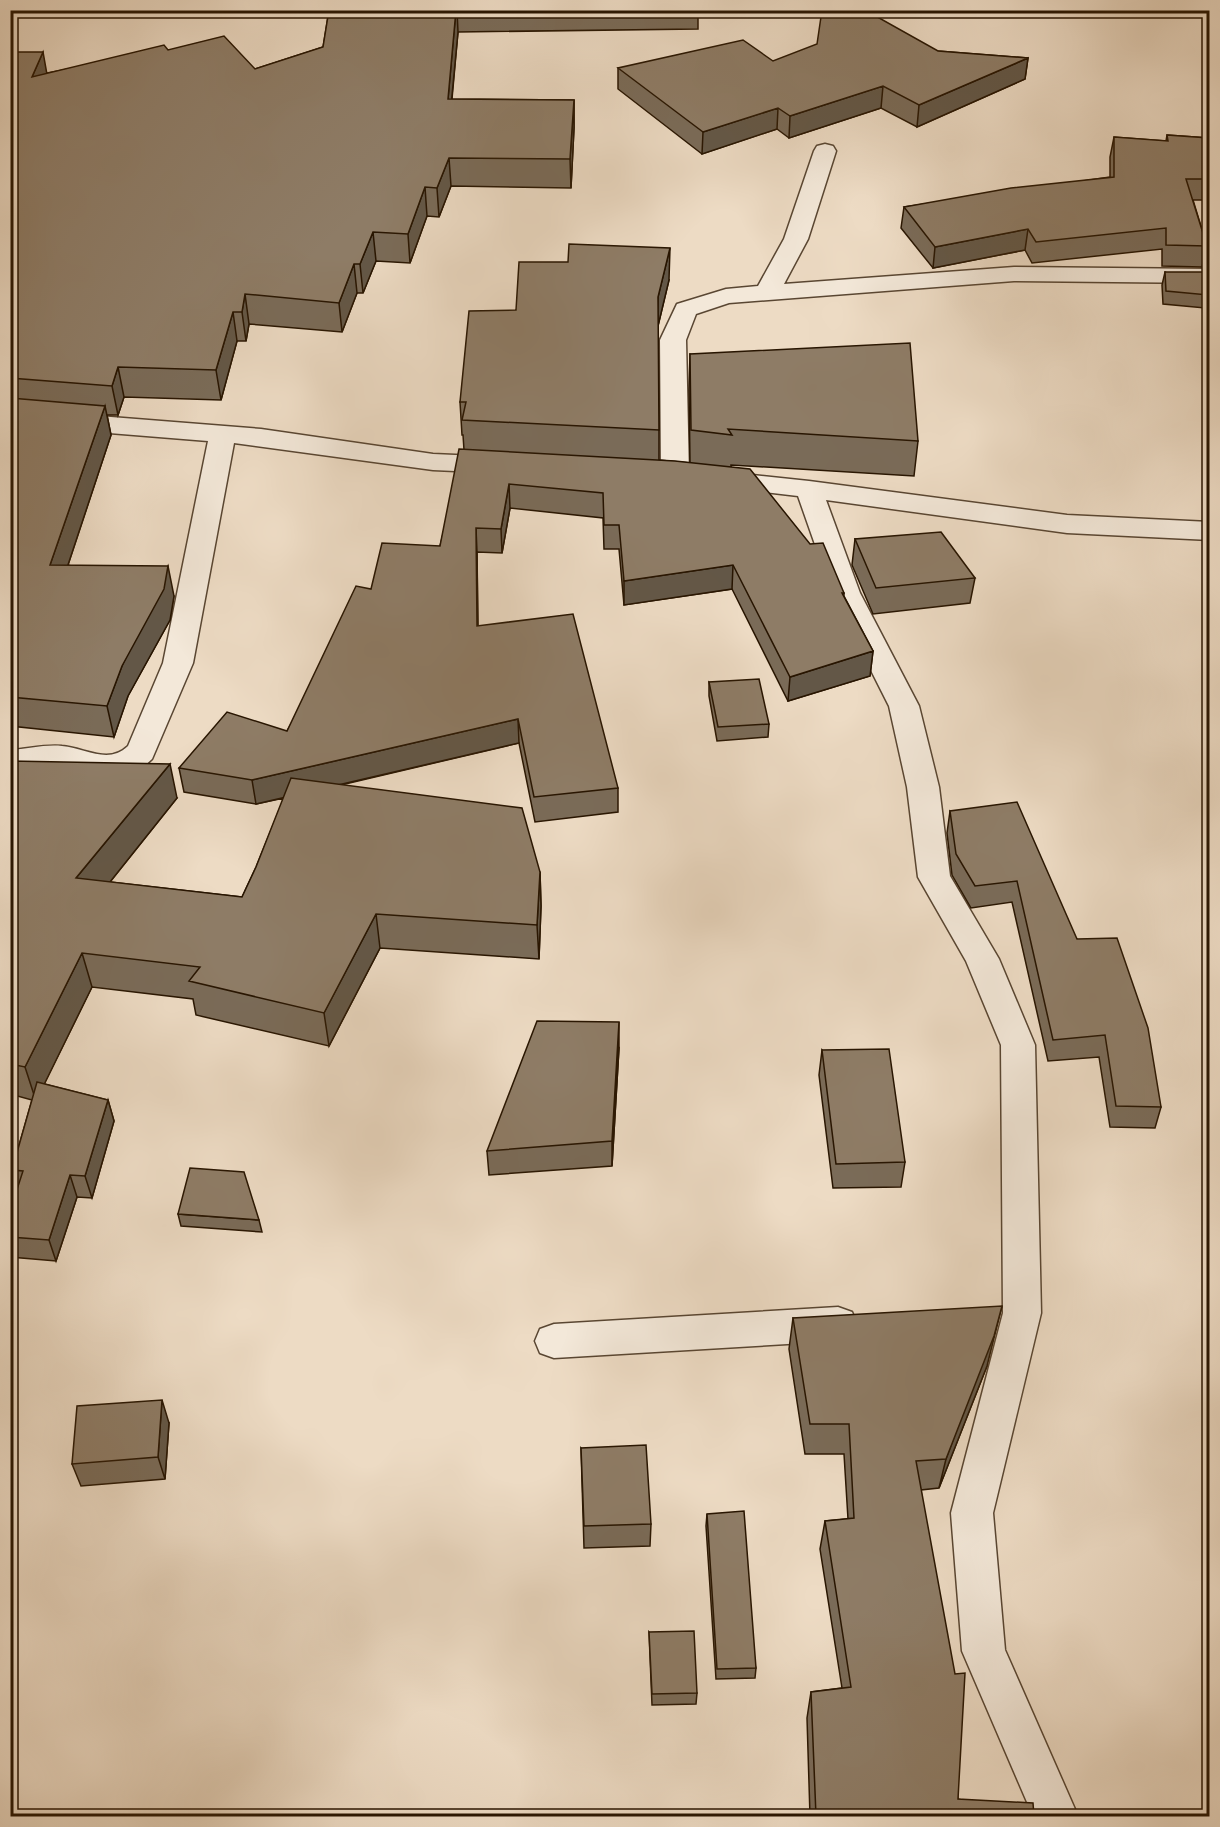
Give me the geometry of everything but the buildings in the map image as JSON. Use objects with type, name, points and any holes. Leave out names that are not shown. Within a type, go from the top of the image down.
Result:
[{"type":"street","points":[[766,294],[796,239],[825,151]]},
{"type":"street","points":[[1209,276],[1014,274],[726,296],[686,309],[673,340],[664,474],[809,489],[1067,524],[1209,531]]},
{"type":"street","points":[[10,417],[261,438],[433,462],[525,466]]},
{"type":"street","points":[[10,761],[62,756],[108,768],[130,762],[141,751],[178,663],[222,435]]},
{"type":"street","points":[[809,489],[846,593],[904,706],[922,787],[934,877],[982,958],[1018,1045],[1004,1314],[972,1513],[984,1651],[1056,1816]]},
{"type":"street","points":[[554,1341],[870,1322]]}]
